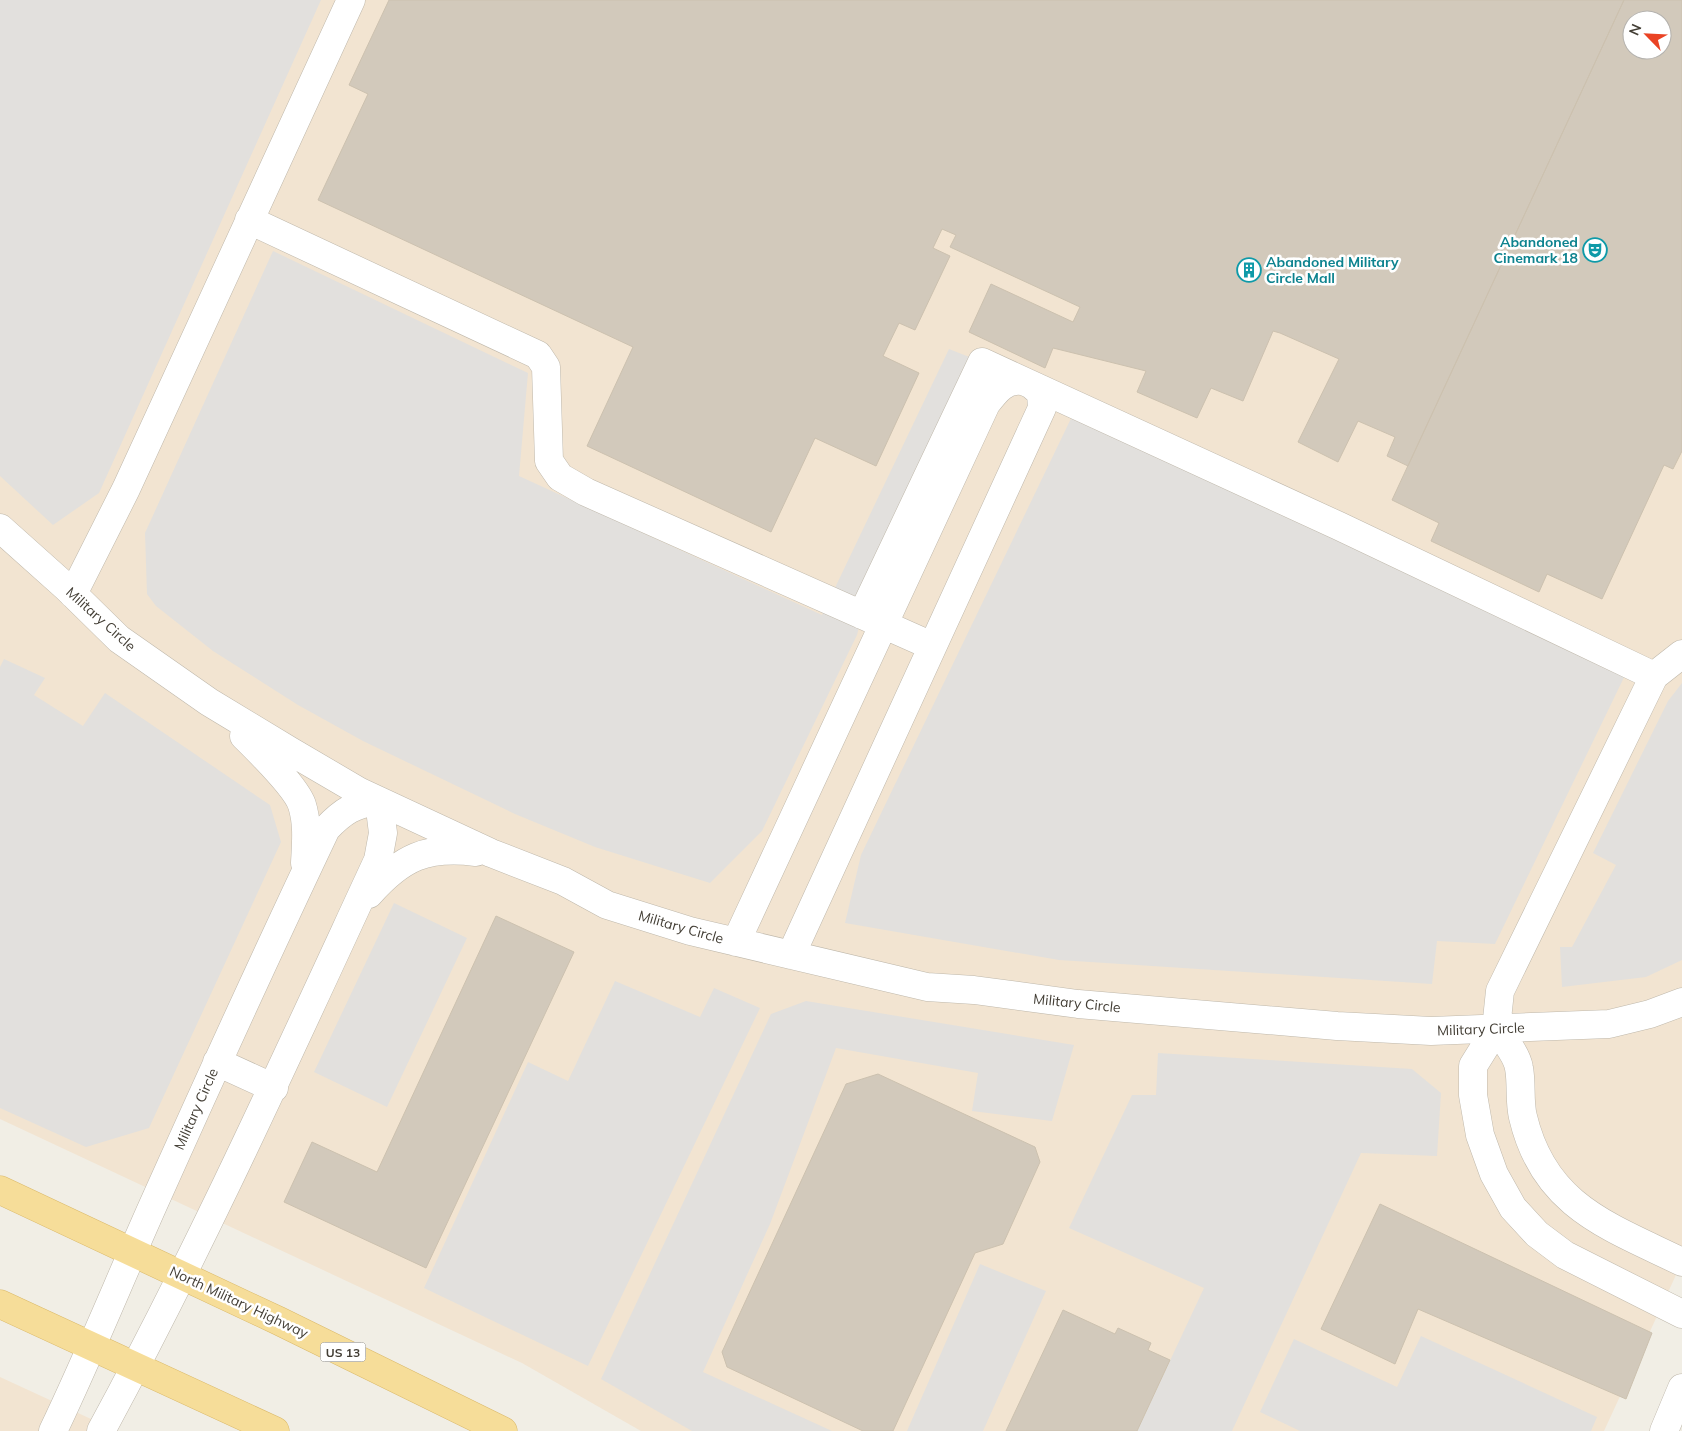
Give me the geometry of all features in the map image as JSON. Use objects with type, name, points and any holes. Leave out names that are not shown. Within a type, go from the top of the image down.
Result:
[{"type":"main road","name":"North Military Highway","points":[[0,1190],[182,1275],[503,1431]]},
{"type":"main road","points":[[0,1304],[275,1431]]},
{"type":"street","points":[[73,594],[126,489],[351,0]]},
{"type":"street","points":[[249,220],[538,355],[546,367],[549,461],[560,477],[586,492],[932,646]]},
{"type":"street","points":[[736,942],[873,620],[986,404],[999,387],[1014,380],[1028,383],[1339,526],[1654,676]]},
{"type":"street","points":[[791,955],[1042,408],[1041,393],[1028,383]]},
{"type":"street","name":"Military Circle","points":[[0,528],[120,639],[209,702],[290,751],[379,801],[491,853],[563,881],[607,905],[690,931],[927,987],[974,990],[1078,1004],[1337,1026],[1431,1031],[1609,1024],[1650,1014],[1682,1002]]},
{"type":"street","points":[[1682,654],[1654,676],[1500,991],[1496,1029],[1473,1066],[1473,1095],[1482,1143],[1494,1174],[1514,1208],[1537,1234],[1565,1255],[1682,1314]]},
{"type":"street","name":"Military Circle","points":[[209,702],[272,764],[302,803],[306,832],[305,873]]},
{"type":"street","name":"Military Circle","points":[[53,1431],[93,1348],[132,1252],[217,1062],[326,829],[340,814],[364,802],[379,801]]},
{"type":"street","name":"Military Circle","points":[[102,1431],[136,1367],[274,1088],[378,860],[382,833],[379,801]]},
{"type":"street","name":"Military Circle","points":[[356,908],[386,875],[411,857],[450,848],[491,853]]},
{"type":"street","points":[[1496,1029],[1519,1067],[1520,1105],[1528,1138],[1544,1170],[1560,1191],[1584,1213],[1601,1223],[1682,1262]]},
{"type":"street","points":[[217,1062],[274,1088]]},
{"type":"street","points":[[1664,1431],[1682,1388]]},
{"type":"shaded area","points":[[0,0],[1682,0],[1682,1262],[1604,1431],[641,1431],[522,1363],[0,1119]]},
{"type":"shaded area","points":[[0,0],[321,0],[99,493],[53,525],[0,476]]},
{"type":"shaded area","points":[[273,251],[528,373],[519,476],[822,615],[949,349],[982,362],[862,615],[857,635],[762,831],[710,883],[595,847],[515,814],[363,741],[298,705],[213,651],[156,606],[147,594],[145,533]]},
{"type":"shaded area","points":[[1077,406],[1630,665],[1495,944],[1437,941],[1432,984],[1059,960],[845,923],[861,855]]},
{"type":"shaded area","points":[[4,659],[45,678],[34,695],[83,726],[105,693],[270,805],[281,842],[149,1128],[86,1147],[0,1108],[0,667]]},
{"type":"shaded area","points":[[1682,683],[1682,960],[1646,977],[1562,987],[1560,947],[1572,947],[1616,865],[1593,853],[1668,701]]},
{"type":"shaded area","points":[[394,903],[467,938],[387,1107],[314,1072]]},
{"type":"shaded area","points":[[615,981],[700,1017],[714,988],[760,1008],[588,1366],[424,1288],[528,1062],[568,1081]]},
{"type":"shaded area","points":[[806,1001],[1074,1045],[1052,1121],[972,1111],[978,1073],[836,1048],[770,1224],[703,1372],[832,1431],[692,1431],[601,1379],[771,1014]]},
{"type":"shaded area","points":[[1158,1053],[1412,1069],[1441,1093],[1437,1156],[1361,1153],[1232,1431],[1137,1431],[1204,1288],[1069,1228],[1132,1095],[1156,1095]]},
{"type":"shaded area","points":[[980,1264],[1046,1291],[983,1431],[907,1431]]},
{"type":"shaded area","points":[[1421,1336],[1597,1417],[1591,1431],[1300,1431],[1260,1412],[1294,1339],[1397,1387]]},
{"type":"shaded area","points":[[0,1377],[117,1431],[0,1431]]},
{"type":"building","name":"Abandoned Military Circle Mall","points":[[389,0],[1624,0],[1408,466],[1387,456],[1395,437],[1358,421],[1338,462],[1298,442],[1339,359],[1280,333],[1273,331],[1243,401],[1211,388],[1197,418],[1137,392],[1146,371],[1053,348],[1045,368],[969,332],[991,284],[1073,322],[1080,307],[950,247],[956,235],[942,229],[933,248],[950,256],[915,330],[899,323],[883,356],[919,373],[876,466],[815,438],[771,532],[587,446],[633,347],[318,200],[368,94],[349,85]]},
{"type":"building","name":"Abandoned Cinemark 18","points":[[1624,0],[1682,0],[1682,451],[1673,469],[1664,465],[1602,599],[1547,574],[1539,592],[1431,541],[1439,523],[1392,500]]},
{"type":"building","points":[[496,916],[574,952],[426,1268],[284,1202],[312,1142],[377,1172]]},
{"type":"building","points":[[878,1074],[1035,1147],[1040,1162],[1003,1244],[975,1253],[893,1431],[863,1431],[727,1367],[722,1352],[846,1084]]},
{"type":"building","points":[[1380,1204],[1652,1333],[1626,1399],[1418,1309],[1395,1364],[1321,1329]]},
{"type":"building","points":[[1063,1310],[1115,1334],[1118,1328],[1151,1343],[1148,1350],[1170,1360],[1137,1431],[1006,1431]]},
{"type":"place","name":"Abandoned Cinemark 18","points":[[1595,250]]},
{"type":"place","name":"Abandoned Military Circle Mall","points":[[1249,270]]}]
